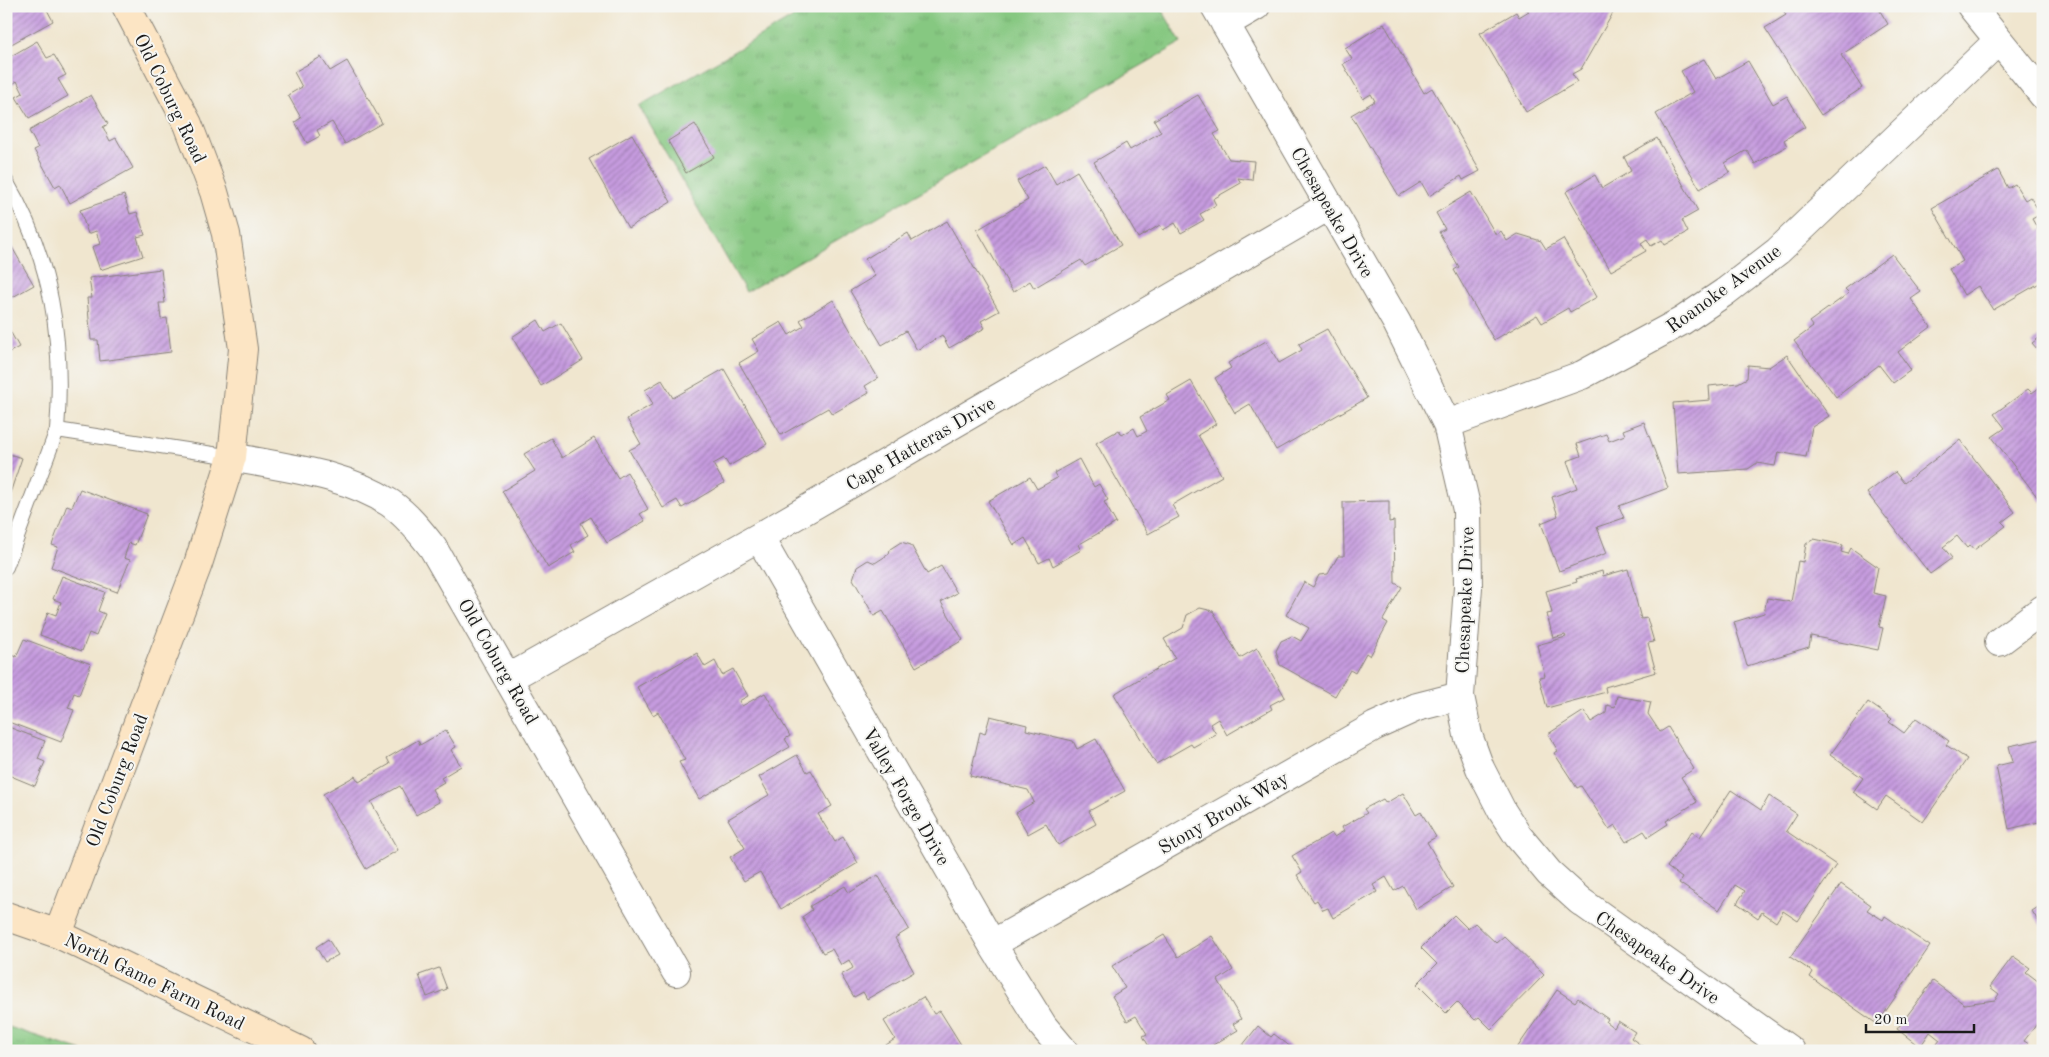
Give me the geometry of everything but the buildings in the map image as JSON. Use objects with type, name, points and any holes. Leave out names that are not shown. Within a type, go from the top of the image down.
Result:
[{"type":"street","name":"Old Coburg Road","points":[[58,934],[198,564],[232,457],[243,349],[226,234],[211,184],[188,124],[126,6]]},
{"type":"street","points":[[1220,15],[1256,6]]},
{"type":"street","points":[[1971,6],[2043,96]]},
{"type":"street","name":"Chesapeake Drive","points":[[1220,15],[1409,346],[1448,424],[1467,510],[1469,548],[1467,620],[1460,696],[1468,735],[1480,768],[1502,811],[1518,836],[1549,873],[1580,902],[1791,1051]]},
{"type":"street","name":"Roanoke Avenue","points":[[1448,424],[1582,374],[1682,321],[1725,292],[1778,251],[1998,41]]},
{"type":"street","name":"Cape Hatteras Drive","points":[[509,678],[759,537],[1329,206]]},
{"type":"street","name":"Old Coburg Road","points":[[232,457],[349,482],[391,504],[408,518],[433,548],[676,972]]},
{"type":"street","name":"Valley Forge Drive","points":[[759,537],[992,944],[1038,1019],[1064,1051]]},
{"type":"street","points":[[1999,642],[2043,608]]},
{"type":"street","name":"Stony Brook Way","points":[[992,944],[1375,726],[1417,707],[1460,696]]},
{"type":"street","name":"North Game Farm Road","points":[[6,916],[58,934],[301,1051]]},
{"type":"lane","points":[[6,181],[36,240],[47,275],[58,356],[59,400],[57,430],[6,567]]},
{"type":"lane","points":[[57,430],[232,457]]},
{"type":"green space","points":[[813,6],[1160,6],[1181,43],[746,292],[639,106]]},
{"type":"green space","points":[[6,1026],[82,1051],[6,1051]]}]
